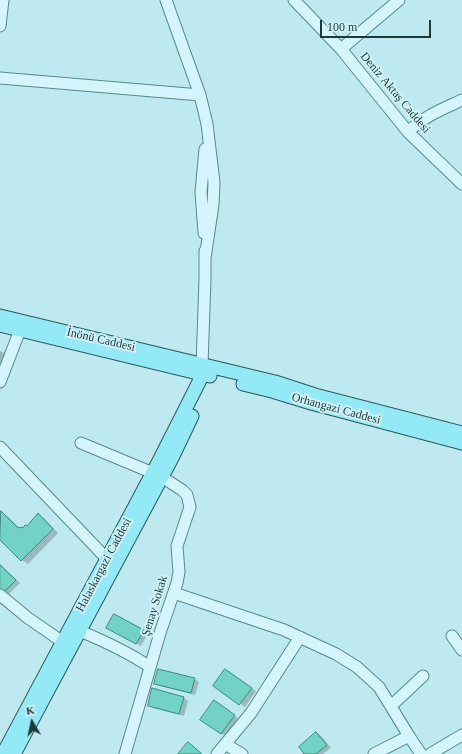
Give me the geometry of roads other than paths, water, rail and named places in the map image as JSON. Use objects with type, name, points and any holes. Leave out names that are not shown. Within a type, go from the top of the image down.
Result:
[{"type":"main road","points":[[0,316],[22,326]]},
{"type":"main road","points":[[0,326],[22,326]]},
{"type":"main road","name":"Orhangazi Caddesi","points":[[22,326],[274,387],[380,417],[462,443]]},
{"type":"main road","points":[[14,754],[66,645],[80,630],[111,563],[158,475],[206,370]]},
{"type":"main road","name":"Orhangazi Caddesi","points":[[380,417],[462,433]]},
{"type":"main road","name":"Halaskargazi Caddesi","points":[[3,754],[111,563]]},
{"type":"street","points":[[0,26],[3,0]]},
{"type":"street","points":[[166,0],[200,95],[207,124],[201,192],[205,258],[206,370]]},
{"type":"street","name":"Deniz Aktaş Caddesi","points":[[294,0],[341,49],[408,132],[462,184]]},
{"type":"street","points":[[341,49],[399,0]]},
{"type":"street","points":[[0,78],[200,95]]},
{"type":"street","points":[[408,132],[424,118],[462,100]]},
{"type":"street","points":[[0,382],[22,326]]},
{"type":"street","points":[[81,443],[158,475]]},
{"type":"street","points":[[0,447],[111,563]]},
{"type":"street","name":"Şenay Sokak","points":[[124,754],[174,593],[179,572],[177,546],[190,507],[190,502],[187,495],[182,490],[158,475]]},
{"type":"street","points":[[174,593],[284,630],[336,654],[357,667],[379,687],[421,754]]},
{"type":"street","points":[[0,595],[28,618],[66,645]]},
{"type":"street","points":[[80,630],[104,640],[150,667]]},
{"type":"street","points":[[452,636],[462,650]]},
{"type":"street","points":[[217,754],[251,713],[300,637]]},
{"type":"street","points":[[391,706],[423,676]]},
{"type":"street","points":[[430,754],[462,735]]},
{"type":"street","points":[[374,754],[409,736]]},
{"type":"street","points":[[225,744],[242,754]]}]
